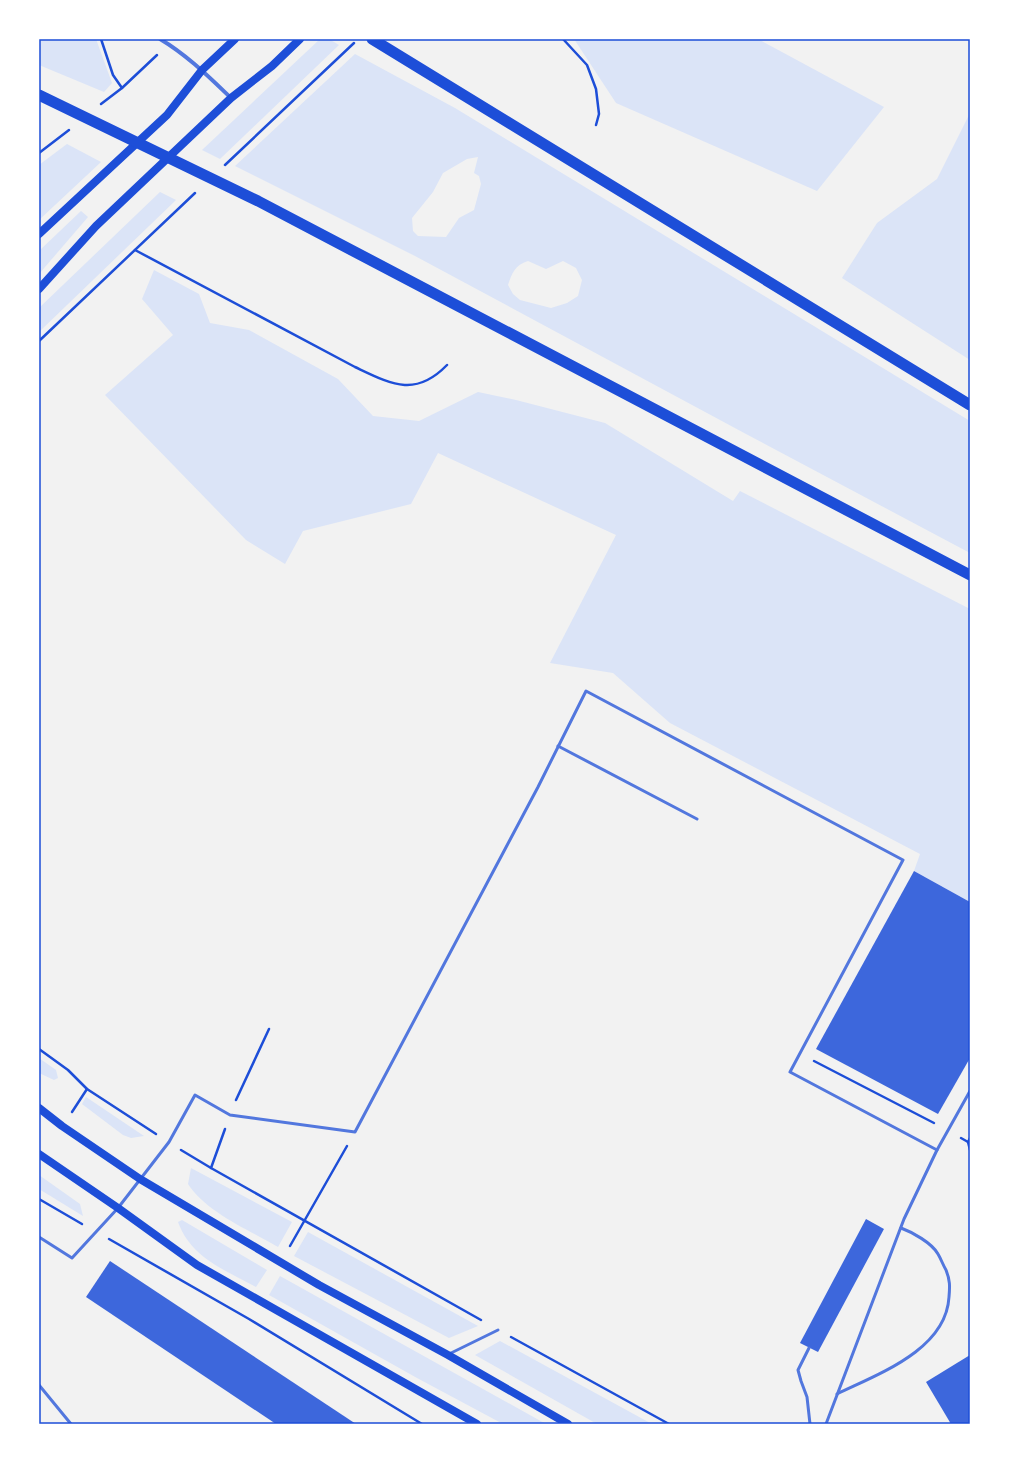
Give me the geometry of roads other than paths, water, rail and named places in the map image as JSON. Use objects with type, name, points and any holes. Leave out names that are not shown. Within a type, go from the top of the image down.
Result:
[{"type":"highway","points":[[372,39],[970,405]]},
{"type":"highway","points":[[39,95],[258,201],[970,575]]},
{"type":"main road","points":[[39,234],[167,115],[202,70],[235,39]]},
{"type":"main road","points":[[39,289],[96,226],[231,98],[272,66],[300,39]]},
{"type":"main road","points":[[39,1108],[62,1126],[140,1179],[318,1285],[448,1355],[568,1424]]},
{"type":"main road","points":[[39,1154],[118,1208],[197,1265],[477,1424]]},
{"type":"street","points":[[160,39],[169,44],[202,70],[231,98]]},
{"type":"lane","points":[[39,1238],[72,1258],[118,1208],[169,1142],[195,1095],[230,1115],[355,1132],[586,691],[903,860],[790,1072],[938,1150]]},
{"type":"lane","points":[[558,746],[697,819]]},
{"type":"lane","points":[[826,1424],[901,1228],[938,1150],[970,1091]]},
{"type":"lane","points":[[837,1394],[893,1366],[927,1343],[940,1327],[949,1303],[950,1280],[937,1252],[914,1233],[901,1228]]},
{"type":"lane","points":[[448,1355],[498,1330]]},
{"type":"lane","points":[[809,1348],[798,1370],[807,1397],[810,1424]]},
{"type":"lane","points":[[39,1385],[71,1424]]}]
